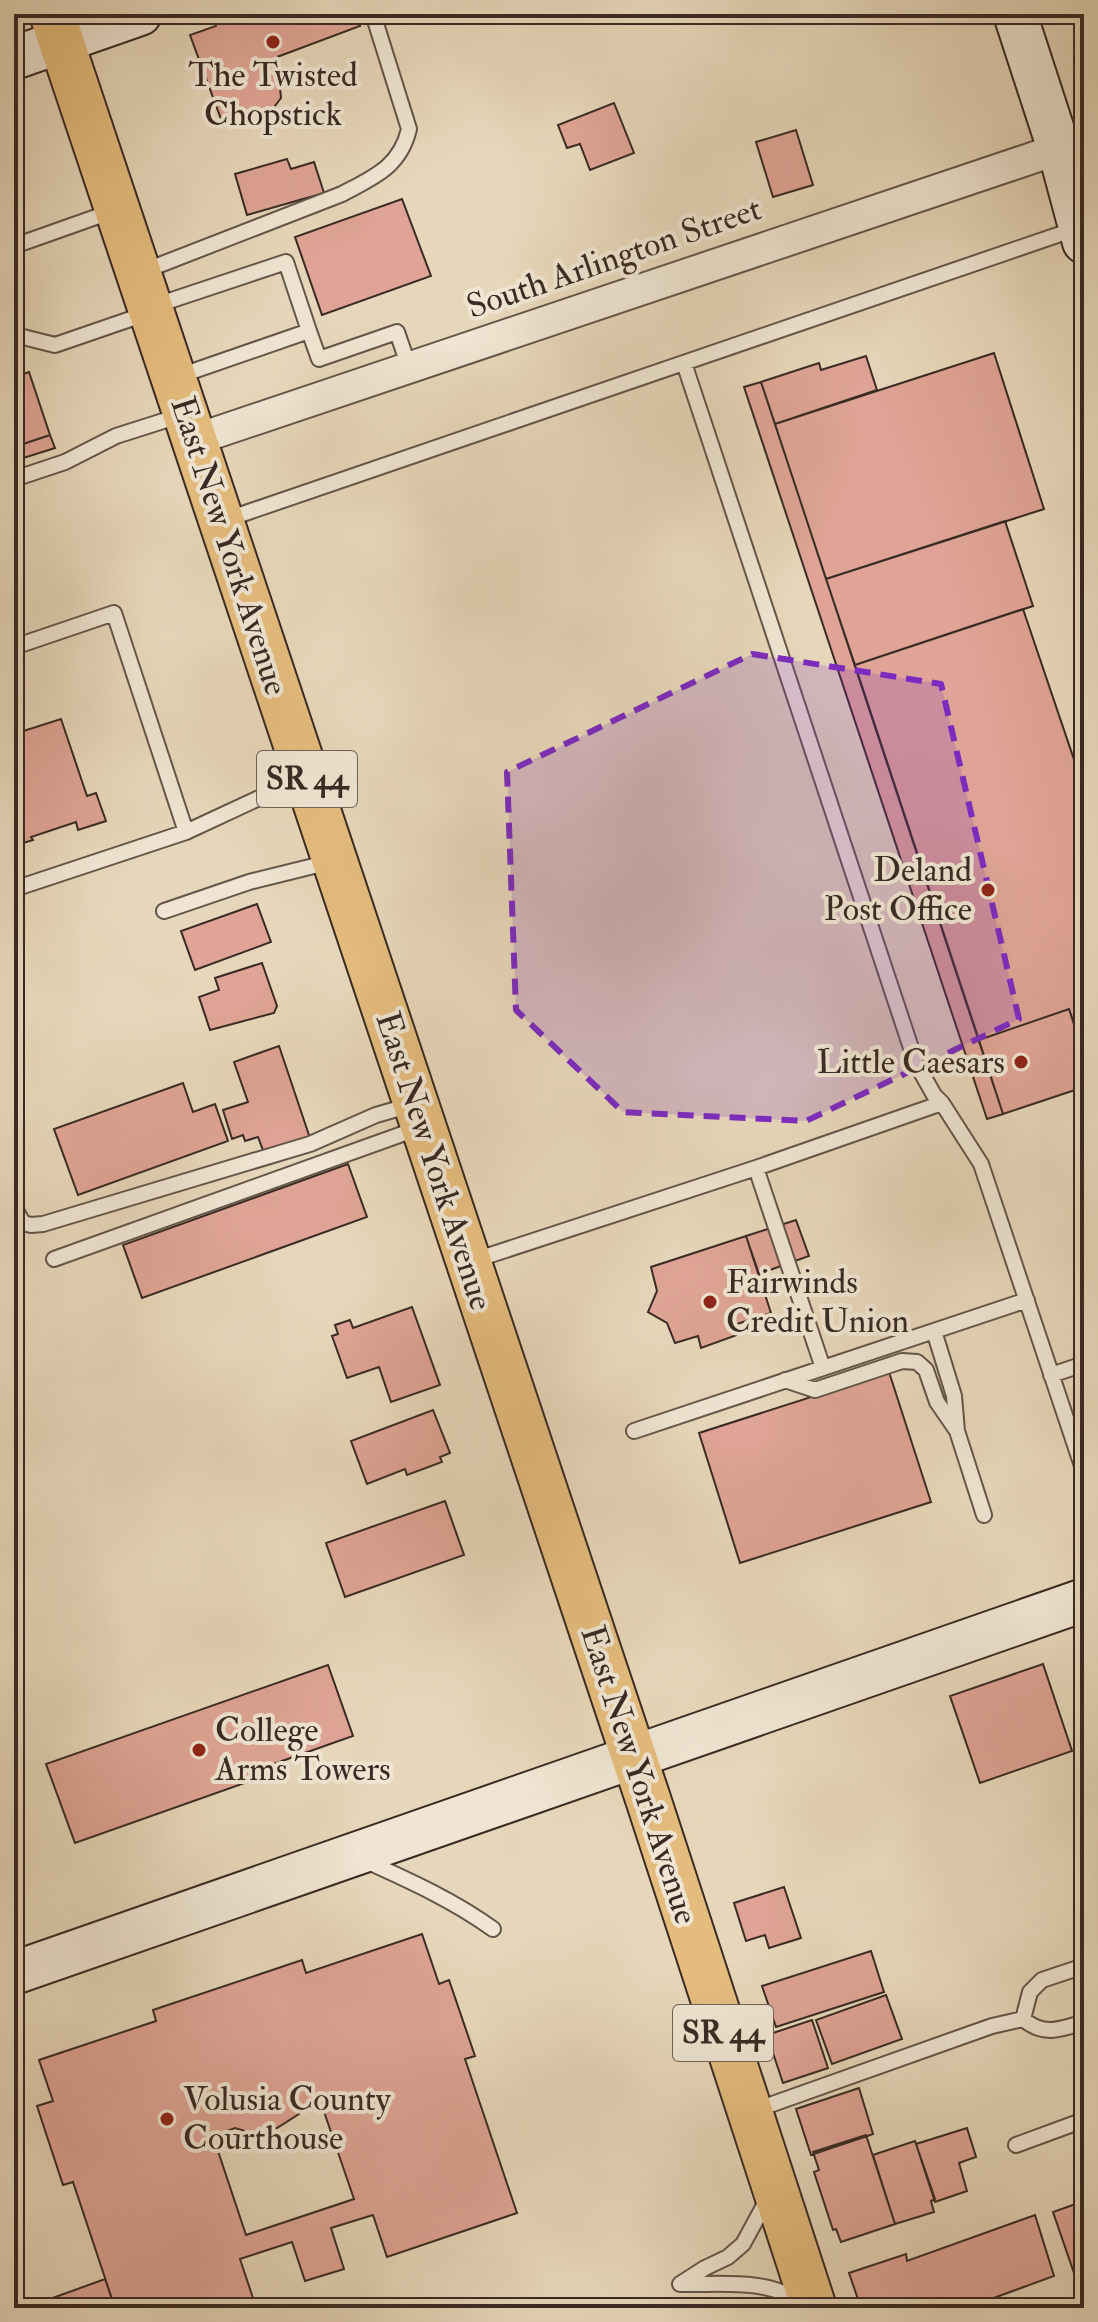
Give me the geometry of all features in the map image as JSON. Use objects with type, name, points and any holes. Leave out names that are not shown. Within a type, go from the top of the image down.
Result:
[{"type":"main road","points":[[14,58],[56,28],[140,14]]},
{"type":"main road","points":[[1015,14],[1079,211]]},
{"type":"main road","name":"East New York Avenue","points":[[56,28],[649,1802],[811,2308]]},
{"type":"main road","points":[[14,1973],[1084,1600]]},
{"type":"street","name":"South Arlington Street","points":[[184,411],[409,367],[1059,149]]},
{"type":"lane","points":[[14,338],[19,336],[55,345],[147,298],[232,236],[342,194],[396,161],[405,146],[409,129],[373,14]]},
{"type":"lane","points":[[14,246],[118,210]]},
{"type":"lane","points":[[221,521],[684,363],[1079,211]]},
{"type":"lane","points":[[147,298],[286,262],[319,359],[397,332],[409,367]]},
{"type":"lane","points":[[14,479],[65,462],[116,436],[184,411],[309,331]]},
{"type":"lane","points":[[684,363],[916,1063],[981,1164],[1084,1472]]},
{"type":"lane","points":[[14,647],[114,613],[186,832]]},
{"type":"lane","points":[[14,889],[186,832],[306,776]]},
{"type":"lane","points":[[164,911],[249,882],[334,861]]},
{"type":"lane","points":[[468,1262],[756,1168],[942,1103]]},
{"type":"lane","points":[[14,1207],[23,1223],[43,1224],[310,1144],[376,1115],[419,1115]]},
{"type":"lane","points":[[54,1259],[419,1115]]},
{"type":"lane","points":[[756,1168],[823,1368]]},
{"type":"lane","points":[[634,1431],[1027,1300]]},
{"type":"lane","points":[[934,1331],[954,1396],[957,1431],[984,1515]]},
{"type":"lane","points":[[785,1380],[815,1390],[902,1361],[917,1362],[926,1370],[937,1402],[957,1431]]},
{"type":"lane","points":[[1051,1375],[1084,1364]]},
{"type":"lane","points":[[352,1855],[428,1889],[493,1929]]},
{"type":"lane","points":[[1023,2019],[1030,1992],[1042,1980],[1084,1966]]},
{"type":"lane","points":[[749,2112],[992,2026],[1023,2019]]},
{"type":"lane","points":[[1023,2019],[1034,2028],[1045,2031],[1084,2022]]},
{"type":"lane","points":[[1016,2145],[1084,2120]]},
{"type":"lane","points":[[774,2187],[743,2244],[728,2257],[680,2284],[765,2287],[788,2294],[811,2308]]},
{"type":"highlighted area","points":[[752,654],[941,684],[1019,1019],[806,1121],[623,1112],[516,1010],[507,772]]},
{"type":"building","points":[[221,14],[355,14],[360,26],[277,57],[281,98],[259,127],[242,124],[238,114],[221,119],[190,35],[216,26],[213,17]]},
{"type":"building","points":[[614,103],[634,153],[590,170],[580,144],[567,148],[558,125]]},
{"type":"building","points":[[796,130],[813,185],[773,197],[756,142]]},
{"type":"building","points":[[287,159],[291,169],[314,162],[324,193],[247,215],[235,174]]},
{"type":"building","points":[[402,199],[431,276],[322,315],[295,237]]},
{"type":"building","points":[[994,353],[1044,509],[826,579],[775,424]]},
{"type":"building","points":[[866,356],[877,390],[775,424],[761,382],[819,363],[821,370]]},
{"type":"building","points":[[29,372],[50,435],[14,447],[14,377]]},
{"type":"building","points":[[761,382],[1003,1114],[987,1119],[744,387]]},
{"type":"building","points":[[50,435],[55,448],[14,461],[14,447]]},
{"type":"building","points":[[1005,521],[1033,606],[855,665],[826,579]]},
{"type":"building","points":[[1023,609],[1084,789],[1083,1052],[1069,1009],[979,1040],[855,665]]},
{"type":"building","points":[[61,719],[87,796],[96,793],[106,821],[78,830],[76,822],[14,846],[14,734]]},
{"type":"building","points":[[257,904],[271,942],[195,970],[181,931]]},
{"type":"building","points":[[262,963],[277,1006],[274,1013],[210,1030],[199,997],[219,990],[215,978]]},
{"type":"building","points":[[1069,1009],[1084,1052],[1084,1087],[1003,1114],[979,1040]]},
{"type":"building","points":[[279,1046],[310,1138],[264,1153],[258,1137],[245,1141],[243,1135],[232,1139],[223,1110],[248,1102],[234,1062]]},
{"type":"building","points":[[183,1083],[193,1112],[215,1104],[228,1141],[78,1195],[54,1129]]},
{"type":"building","points":[[348,1164],[367,1217],[142,1298],[123,1245]]},
{"type":"building","points":[[796,1220],[809,1256],[759,1274],[746,1236]]},
{"type":"building","name":"Fairwinds Credit Union","points":[[746,1236],[771,1313],[734,1325],[737,1335],[701,1348],[698,1336],[675,1343],[667,1323],[648,1312],[657,1291],[651,1267]]},
{"type":"building","points":[[412,1307],[440,1385],[391,1402],[379,1367],[347,1378],[332,1336],[338,1334],[335,1325],[350,1320],[353,1328]]},
{"type":"building","points":[[889,1372],[931,1502],[740,1563],[699,1433]]},
{"type":"building","points":[[433,1410],[450,1453],[440,1457],[442,1462],[407,1475],[405,1469],[367,1484],[351,1441]]},
{"type":"building","points":[[445,1501],[464,1555],[345,1597],[326,1543]]},
{"type":"building","points":[[1043,1664],[1072,1751],[980,1783],[950,1696]]},
{"type":"building","name":"College Arms Towers","points":[[328,1665],[353,1736],[268,1766],[270,1774],[75,1843],[46,1764]]},
{"type":"building","points":[[784,1887],[801,1938],[769,1948],[765,1935],[746,1941],[734,1903]]},
{"type":"building","name":"Volusia County Courthouse","points":[[422,1934],[439,1984],[449,1980],[475,2056],[465,2059],[517,2213],[387,2257],[373,2215],[331,2228],[344,2269],[305,2281],[292,2242],[240,2259],[253,2298],[223,2308],[115,2308],[73,2182],[63,2185],[37,2106],[53,2101],[39,2060],[156,2021],[153,2010],[302,1960],[306,1973]],"holes":[[[320,2100],[354,2199],[246,2235],[213,2136],[235,2128],[248,2132],[277,2128],[299,2114],[307,2104]]]},
{"type":"building","points":[[871,1951],[884,1992],[776,2027],[762,1986]]},
{"type":"building","points":[[886,1995],[902,2039],[832,2064],[816,2020]]},
{"type":"building","points":[[812,2020],[828,2068],[783,2083],[767,2035]]},
{"type":"building","points":[[859,2088],[873,2134],[811,2155],[796,2109]]},
{"type":"building","points":[[967,2128],[976,2157],[959,2163],[967,2191],[935,2202],[916,2144]]},
{"type":"building","points":[[866,2135],[895,2224],[841,2242],[836,2229],[833,2230],[814,2172],[819,2170],[813,2152]]},
{"type":"building","points":[[915,2141],[935,2199],[931,2201],[934,2212],[895,2224],[873,2155]]},
{"type":"building","points":[[1084,2201],[1084,2273],[1075,2276],[1053,2212]]},
{"type":"building","points":[[1035,2215],[1054,2276],[966,2308],[861,2308],[849,2273],[906,2254],[907,2261]]},
{"type":"building","points":[[105,2279],[115,2308],[25,2308]]},
{"type":"place","name":"The Twisted Chopstick","points":[[273,42]]},
{"type":"place","name":"Deland Post Office","points":[[988,890]]},
{"type":"place","name":"Little Caesars","points":[[1021,1062]]},
{"type":"place","name":"Fairwinds Credit Union","points":[[710,1302]]},
{"type":"place","name":"College Arms Towers","points":[[199,1750]]},
{"type":"place","name":"Volusia County Courthouse","points":[[167,2119]]}]
